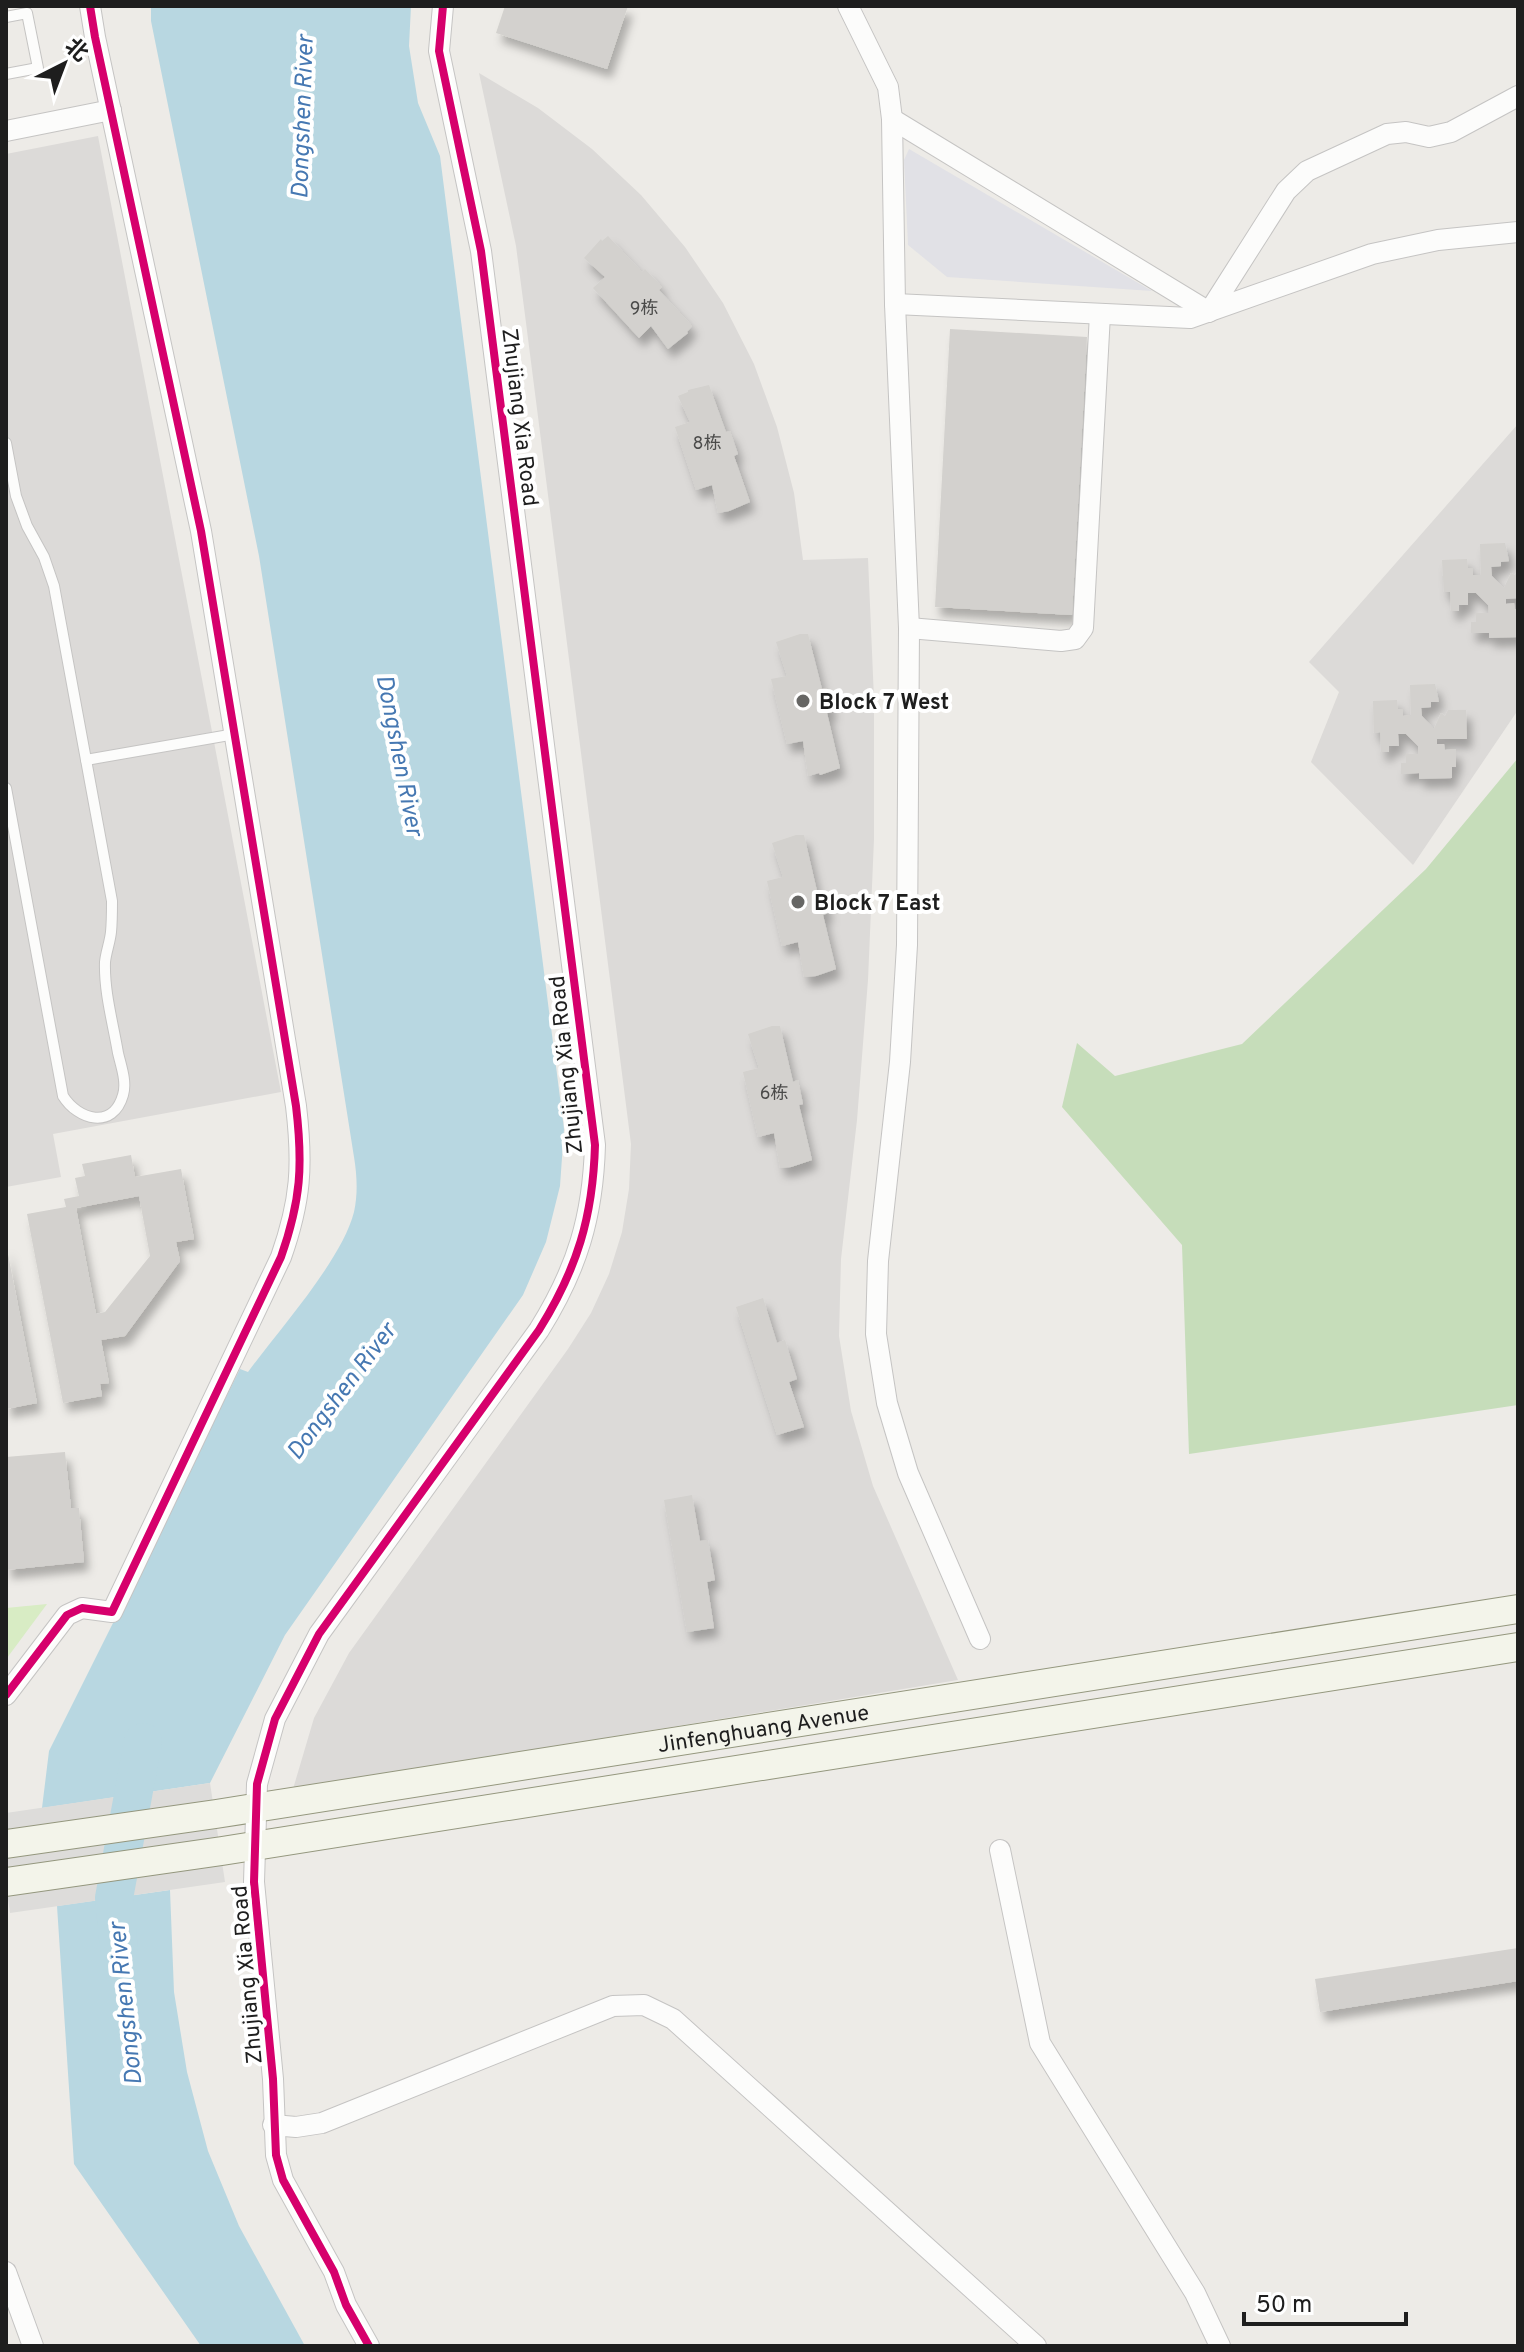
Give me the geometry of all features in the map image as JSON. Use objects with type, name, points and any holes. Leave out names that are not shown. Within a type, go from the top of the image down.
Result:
[{"type":"street","points":[[6,1695],[13,1681],[72,1612],[82,1608],[112,1612],[281,1257],[294,1219],[300,1181],[296,1106],[191,479],[90,6]]},
{"type":"street","name":"Zhujiang Xia Road","points":[[369,2346],[346,2305],[334,2272],[283,2180],[276,2155],[273,2079],[254,1882],[257,1784],[275,1719],[319,1634],[539,1330],[560,1296],[576,1261],[594,1185],[595,1145],[481,251],[439,51],[443,6]]},
{"type":"street","points":[[848,6],[888,87],[892,119],[895,304],[909,628],[907,945],[900,1062],[878,1261],[876,1334],[887,1403],[908,1473],[980,1639]]},
{"type":"street","points":[[1209,312],[1286,191],[1307,171],[1387,134],[1406,132],[1429,137],[1451,132],[1518,96]]},
{"type":"street","points":[[6,131],[111,110]]},
{"type":"street","points":[[892,119],[1209,312]]},
{"type":"street","points":[[895,304],[1190,318],[1372,254],[1438,240],[1518,232]]},
{"type":"street","points":[[909,628],[1061,641],[1075,639],[1083,628],[1100,314]]},
{"type":"street","name":"Jinfenghuang Avenue","points":[[6,1844],[216,1814],[1518,1609]]},
{"type":"street","name":"Jinfenghuang Avenue","points":[[6,1882],[222,1851],[1518,1647]]},
{"type":"street","points":[[1000,1850],[1040,2043],[1195,2293],[1220,2346]]},
{"type":"street","points":[[273,2125],[296,2127],[322,2123],[613,2006],[644,2005],[673,2019],[1036,2346]]},
{"type":"street","points":[[6,2272],[33,2346]]},
{"type":"lane","points":[[6,17],[27,13],[38,68],[6,74]]},
{"type":"lane","points":[[6,443],[16,496],[54,586],[112,901],[111,931],[105,960],[106,985],[124,1085],[118,1105],[109,1114],[97,1118],[86,1118],[76,1113],[63,1096],[6,788]]},
{"type":"lane","points":[[86,760],[235,734]]},
{"type":"shaded area","points":[[479,73],[538,108],[592,149],[641,195],[685,247],[723,303],[754,364],[777,427],[794,493],[803,560],[868,558],[874,699],[874,839],[868,980],[857,1120],[841,1259],[839,1336],[851,1411],[873,1486],[958,1680],[293,1789],[314,1718],[349,1653],[591,1313],[609,1274],[622,1232],[629,1189],[631,1144],[516,246]]},
{"type":"shaded area","points":[[98,136],[281,1092],[53,1134],[61,1177],[6,1187],[6,154]]},
{"type":"shaded area","points":[[909,149],[1152,291],[947,277],[908,245],[904,160]]},
{"type":"shaded area","points":[[1518,424],[1518,710],[1413,865],[1311,762],[1339,692],[1309,662]]},
{"type":"green space","points":[[1518,758],[1518,1405],[1189,1454],[1182,1245],[1062,1107],[1077,1043],[1115,1076],[1242,1044],[1426,869]]},
{"type":"green space","points":[[47,1604],[7,1658],[6,1658],[6,1608]]},
{"type":"water","points":[[151,6],[411,6],[409,46],[418,103],[440,156],[564,1129],[560,1186],[546,1242],[523,1295],[285,1635],[210,1783],[42,1808],[49,1751],[240,1369],[248,1372],[323,1273],[347,1231],[357,1191],[259,556],[151,21]]},
{"type":"water","points":[[170,1890],[174,1992],[187,2072],[208,2151],[239,2226],[305,2346],[201,2346],[74,2164],[57,1906]]},
{"type":"pier","points":[[210,1783],[225,1882],[10,1913],[6,1885],[6,1813]]},
{"type":"building","points":[[505,6],[628,6],[607,69],[496,33]]},
{"type":"building","points":[[608,236],[642,272],[645,269],[662,287],[659,290],[692,326],[668,349],[651,326],[639,338],[593,288],[605,277],[584,258],[601,239]]},
{"type":"building","points":[[950,329],[1087,337],[1072,615],[935,607]]},
{"type":"building","points":[[709,385],[726,432],[730,431],[738,454],[734,456],[750,502],[718,513],[712,485],[696,490],[675,427],[690,422],[678,396]]},
{"type":"building","points":[[1505,543],[1509,561],[1491,567],[1492,576],[1504,588],[1511,573],[1515,575],[1518,570],[1518,598],[1506,599],[1506,604],[1514,603],[1515,609],[1518,609],[1518,637],[1489,638],[1489,633],[1471,633],[1471,622],[1476,622],[1476,613],[1489,613],[1488,605],[1476,593],[1468,593],[1468,605],[1459,605],[1459,611],[1451,611],[1450,592],[1444,592],[1442,560],[1467,559],[1468,568],[1473,568],[1473,575],[1481,575],[1480,544]]},
{"type":"building","name":"Block 7 West","points":[[808,634],[822,689],[826,688],[832,712],[827,713],[840,768],[820,775],[808,776],[803,741],[787,744],[771,679],[787,676],[776,642]]},
{"type":"building","points":[[1435,684],[1439,702],[1431,702],[1431,707],[1421,708],[1422,716],[1434,729],[1441,713],[1445,716],[1448,710],[1466,710],[1467,739],[1437,739],[1437,744],[1444,744],[1445,750],[1456,749],[1456,767],[1452,767],[1452,778],[1419,779],[1419,773],[1401,774],[1401,763],[1406,763],[1406,754],[1418,754],[1418,746],[1406,734],[1398,734],[1399,746],[1389,746],[1389,752],[1381,752],[1380,732],[1374,733],[1373,701],[1397,700],[1398,709],[1403,709],[1403,716],[1411,715],[1410,685]]},
{"type":"building","name":"Block 7 East","points":[[804,835],[817,891],[822,890],[828,913],[823,915],[836,969],[816,976],[804,977],[798,942],[782,946],[767,881],[783,877],[772,843]]},
{"type":"building","points":[[780,1026],[793,1082],[798,1080],[803,1104],[799,1105],[812,1160],[791,1167],[780,1168],[774,1133],[758,1137],[743,1072],[759,1068],[748,1034]]},
{"type":"building","points":[[131,1155],[135,1177],[181,1169],[194,1239],[176,1242],[180,1261],[125,1336],[101,1340],[109,1383],[100,1384],[102,1396],[63,1403],[27,1214],[66,1207],[64,1199],[79,1196],[75,1178],[85,1176],[82,1164]],"holes":[[[139,1196],[150,1256],[105,1312],[96,1314],[76,1208]]]},
{"type":"building","points":[[6,1244],[37,1403],[6,1409]]},
{"type":"building","points":[[763,1298],[777,1343],[785,1340],[797,1379],[789,1382],[804,1427],[777,1435],[736,1307]]},
{"type":"building","points":[[65,1452],[71,1508],[79,1508],[84,1562],[6,1570],[6,1457]]},
{"type":"building","points":[[692,1495],[700,1541],[708,1540],[715,1580],[707,1582],[714,1628],[687,1632],[664,1500]]},
{"type":"building","points":[[1518,1948],[1518,1981],[1320,2012],[1315,1979]]},
{"type":"waterway","name":"Dongshen River","points":[[119,1949],[114,1898],[143,1742]]},
{"type":"cycle path","points":[[6,1695],[67,1615],[82,1608],[112,1612],[281,1257],[293,1218],[300,1165],[296,1106],[201,531],[90,6]]},
{"type":"cycle path","points":[[369,2346],[346,2305],[334,2272],[283,2180],[276,2155],[273,2079],[254,1882],[257,1784],[275,1719],[319,1634],[539,1330],[564,1285],[586,1219],[595,1145],[481,251],[439,51],[443,6]]},
{"type":"place","name":"Block 7 West","points":[[803,701]]},
{"type":"place","name":"Block 7 East","points":[[798,902]]}]
